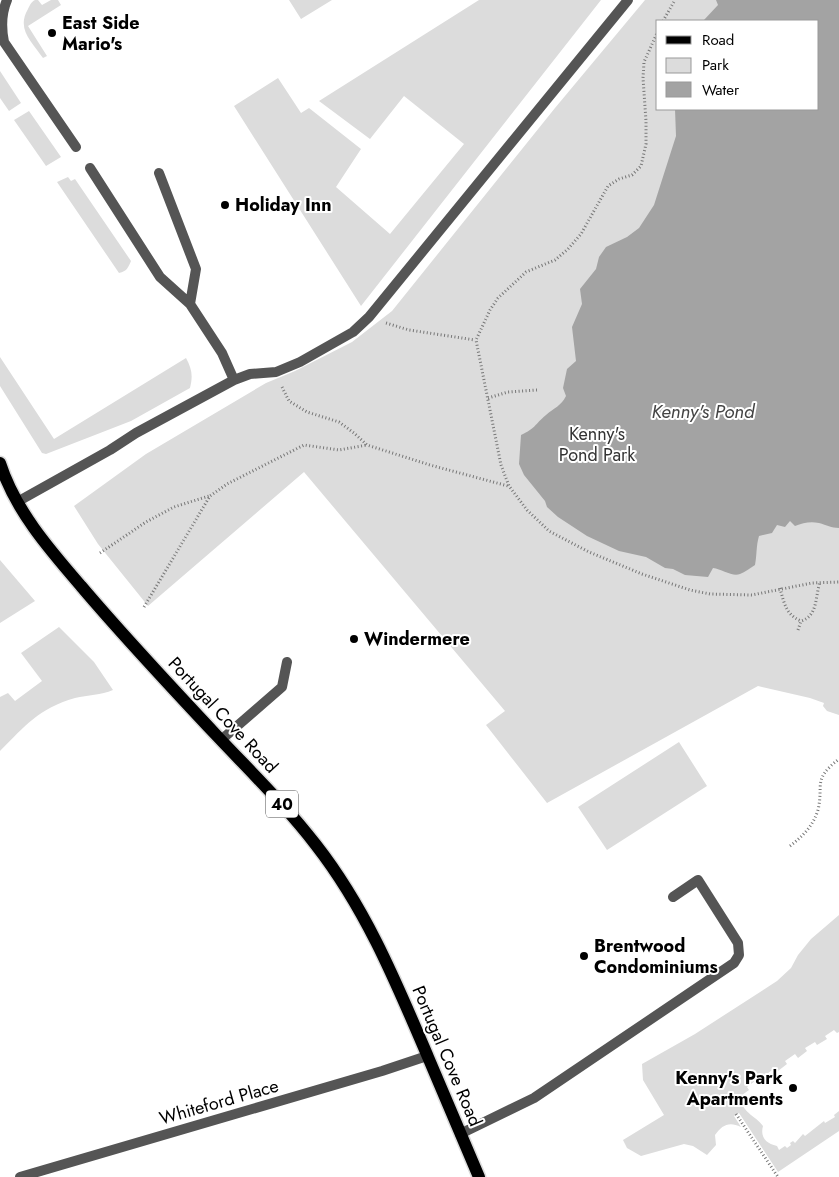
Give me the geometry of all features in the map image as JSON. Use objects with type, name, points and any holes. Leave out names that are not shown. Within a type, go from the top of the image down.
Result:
[{"type":"main road","name":"Portugal Cove Road","points":[[0,463],[3,481],[45,544],[105,614],[280,801],[316,844],[346,886],[398,985],[479,1177]]},
{"type":"street","points":[[7,0],[0,25],[4,42],[76,147]]},
{"type":"street","points":[[17,502],[110,450],[136,432],[234,380],[250,374],[276,372],[300,362],[353,332],[369,317],[628,0]]},
{"type":"street","points":[[90,168],[160,277],[190,304],[222,353],[234,380]]},
{"type":"street","points":[[159,173],[196,270],[190,304]]},
{"type":"street","points":[[221,740],[282,687],[287,662]]},
{"type":"street","points":[[460,1134],[534,1098],[734,963],[739,955],[738,943],[698,880],[673,897]]},
{"type":"street","name":"Whiteford Place","points":[[20,1177],[427,1056]]},
{"type":"path","points":[[664,20],[675,0]]},
{"type":"path","points":[[656,36],[644,62],[646,144],[641,166],[632,176],[619,179],[608,186],[581,234],[568,249],[555,260],[526,272],[498,298],[490,310],[476,340],[501,465],[508,486],[549,531],[589,552],[642,574],[690,590],[710,594],[752,595],[780,588],[820,582],[839,582]]},
{"type":"path","points":[[369,317],[409,330],[476,340]]},
{"type":"path","points":[[276,372],[289,401],[308,412],[339,422],[367,445],[439,468],[508,486]]},
{"type":"path","points":[[488,398],[508,392],[536,390]]},
{"type":"path","points":[[100,552],[146,522],[174,507],[210,496],[227,484],[304,445],[339,450],[367,445]]},
{"type":"path","points":[[144,607],[210,496]]},
{"type":"path","points":[[780,588],[787,610],[793,618],[800,621],[807,619],[813,614],[820,582]]},
{"type":"path","points":[[798,630],[800,621]]},
{"type":"path","points":[[790,846],[807,833],[818,809],[821,779],[826,771],[839,759]]},
{"type":"path","points":[[736,1114],[778,1177]]},
{"type":"green space","points":[[35,0],[38,0],[42,5],[51,0],[58,0],[61,5],[28,26],[47,56],[43,58],[30,41],[24,23],[25,16]]},
{"type":"green space","points":[[289,0],[332,0],[301,19]]},
{"type":"green space","points":[[479,0],[601,0],[361,306],[234,106],[278,78],[301,113],[309,108],[361,149],[336,187],[390,234],[464,144],[404,96],[370,139],[319,101]]},
{"type":"green space","name":"Kenny's Pond Park","points":[[645,0],[839,0],[839,715],[827,711],[823,706],[824,703],[758,686],[547,803],[486,725],[505,711],[304,472],[148,606],[98,544],[74,506],[146,454],[266,383],[295,371],[352,342],[392,311],[555,108]]},
{"type":"green space","points":[[0,71],[21,103],[9,111],[0,98]]},
{"type":"green space","points":[[29,111],[61,157],[46,166],[14,120]]},
{"type":"green space","points":[[68,177],[71,181],[75,179],[131,261],[124,271],[119,273],[57,182]]},
{"type":"green space","points":[[0,357],[54,439],[186,358],[191,369],[190,388],[131,421],[46,454],[42,453],[0,386]]},
{"type":"green space","points":[[0,560],[35,601],[0,623]]},
{"type":"green space","points":[[59,627],[94,662],[113,690],[75,698],[51,707],[33,719],[0,751],[0,697],[8,693],[15,701],[42,681],[21,653]]},
{"type":"green space","points":[[679,742],[707,786],[607,850],[578,807]]},
{"type":"green space","points":[[839,915],[839,1032],[837,1033],[834,1030],[825,1036],[827,1039],[817,1045],[815,1042],[805,1048],[807,1051],[798,1058],[795,1054],[785,1061],[787,1064],[778,1071],[775,1068],[764,1076],[765,1078],[761,1081],[759,1078],[747,1087],[749,1090],[742,1095],[741,1100],[742,1105],[747,1111],[763,1126],[763,1137],[770,1144],[777,1146],[779,1150],[785,1146],[787,1148],[791,1145],[790,1143],[793,1141],[795,1143],[803,1134],[805,1136],[824,1121],[825,1123],[835,1117],[834,1115],[839,1111],[839,1131],[778,1172],[739,1113],[734,1116],[741,1127],[729,1124],[720,1129],[715,1135],[716,1145],[707,1155],[693,1146],[684,1144],[641,1156],[627,1148],[623,1140],[664,1115],[643,1080],[642,1064],[695,1034],[777,981],[791,968],[798,955],[811,939]]},
{"type":"water","name":"Kenny's Pond","points":[[716,0],[839,0],[839,528],[813,522],[795,526],[790,521],[785,527],[777,525],[772,533],[759,536],[755,565],[737,575],[713,568],[708,577],[685,575],[673,569],[665,568],[646,557],[619,551],[587,536],[558,517],[547,507],[545,501],[524,475],[519,464],[521,435],[560,405],[566,396],[563,388],[567,369],[576,361],[572,327],[582,304],[580,289],[596,269],[599,257],[606,247],[627,237],[639,228],[654,205],[676,136],[675,110],[819,110],[819,20],[704,20],[718,5]]},
{"type":"place","name":"East Side Mario's","points":[[52,33]]},
{"type":"place","name":"Holiday Inn","points":[[225,205]]},
{"type":"place","name":"Windermere","points":[[354,639]]},
{"type":"place","name":"Brentwood Condominiums","points":[[584,956]]},
{"type":"place","name":"Kenny's Park Apartments","points":[[793,1088]]}]
